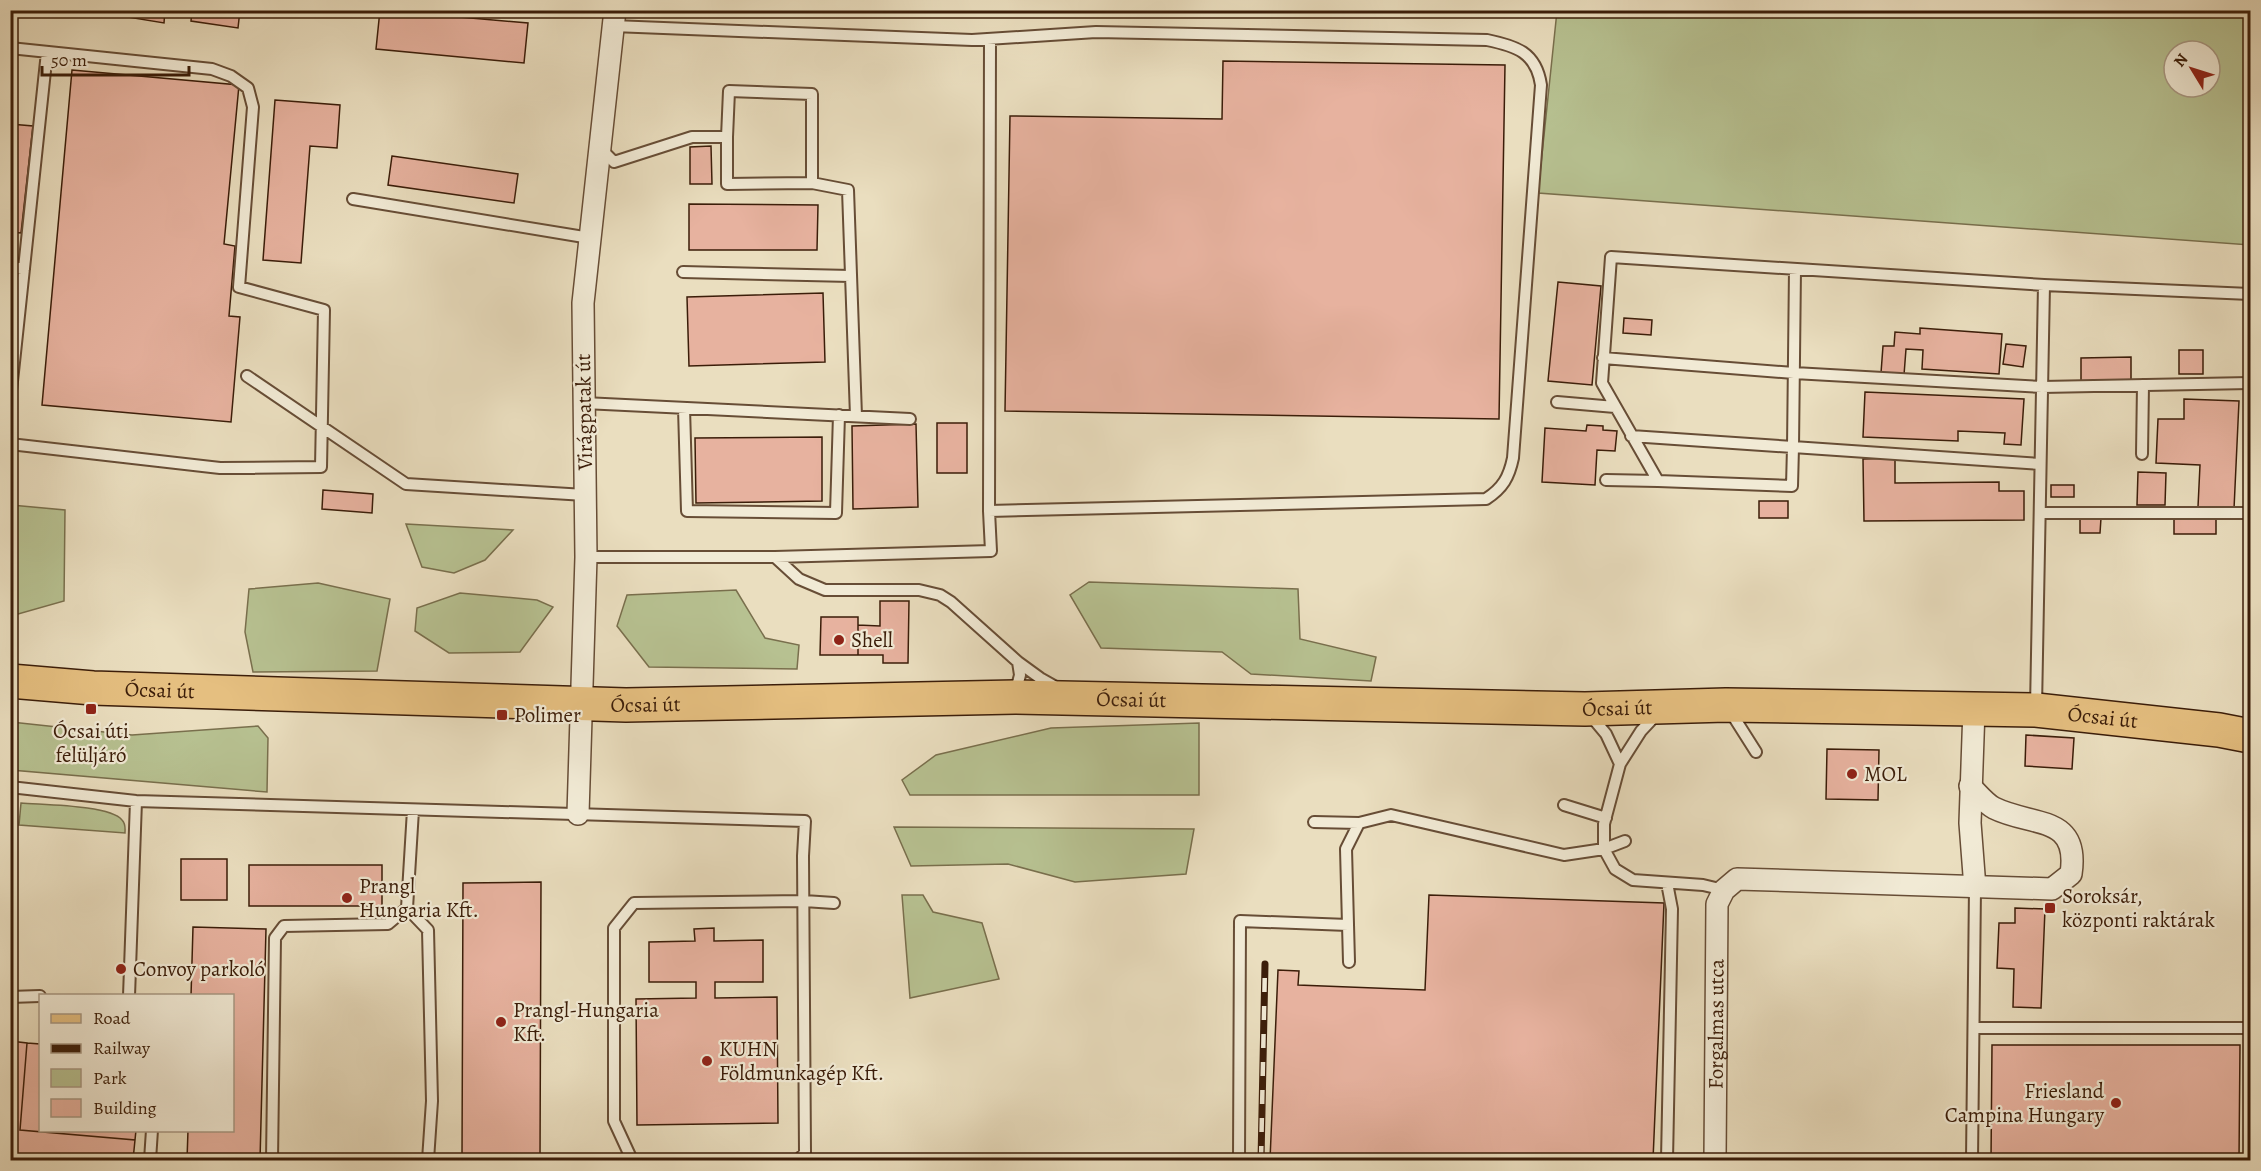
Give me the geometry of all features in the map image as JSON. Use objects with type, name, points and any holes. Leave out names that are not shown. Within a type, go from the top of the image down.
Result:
[{"type":"main road","name":"Ócsai út","points":[[10,681],[93,688],[626,705],[1015,697],[1585,708],[1726,705],[1974,709],[2036,711],[2219,730],[2250,736]]},
{"type":"street","name":"Virágpatak út","points":[[578,814],[586,557],[583,303],[614,18]]},
{"type":"street","points":[[1974,709],[1970,823],[1975,888]]},
{"type":"street","points":[[1724,890],[1737,879],[2052,889],[2071,874],[2073,858],[2069,839],[2054,827],[1993,808],[1970,786]]},
{"type":"street","name":"Forgalmas utca","points":[[1715,1161],[1717,904],[1724,890]]},
{"type":"lane","points":[[614,18],[972,40],[1096,32],[1487,40],[1523,51],[1539,72],[1541,85],[1512,458],[1510,472],[1505,483],[1496,492],[1486,499],[989,511]]},
{"type":"lane","points":[[586,557],[774,557],[991,551],[989,511],[990,39]]},
{"type":"lane","points":[[10,48],[212,69],[231,76],[248,88],[254,107],[239,287],[324,310],[321,467],[220,468],[10,444]]},
{"type":"lane","points":[[10,400],[47,52]]},
{"type":"lane","points":[[812,183],[813,94],[729,91],[727,184],[812,183],[848,190],[856,416]]},
{"type":"lane","points":[[600,148],[614,162],[692,137],[728,137]]},
{"type":"lane","points":[[353,200],[590,238]]},
{"type":"lane","points":[[1658,481],[1602,383],[1611,257],[2044,285],[2250,294]]},
{"type":"lane","points":[[10,267],[24,269]]},
{"type":"lane","points":[[1606,480],[1792,486],[1795,269]]},
{"type":"lane","points":[[683,272],[851,276]]},
{"type":"lane","points":[[2036,711],[2044,285]]},
{"type":"lane","points":[[1603,358],[1794,373],[2042,387],[2250,382]]},
{"type":"lane","points":[[248,376],[406,484],[585,495]]},
{"type":"lane","points":[[2142,454],[2143,385]]},
{"type":"lane","points":[[1557,402],[1615,407]]},
{"type":"lane","points":[[584,403],[910,419]]},
{"type":"lane","points":[[684,408],[687,511],[836,513],[839,415]]},
{"type":"lane","points":[[1631,436],[2040,464]]},
{"type":"lane","points":[[2040,513],[2250,513]]},
{"type":"lane","points":[[774,557],[799,579],[825,590],[919,590],[940,595],[963,611],[1018,662],[1058,688],[1154,700]]},
{"type":"lane","points":[[1015,697],[1020,675],[1018,662]]},
{"type":"lane","points":[[1726,705],[1756,752]]},
{"type":"lane","points":[[1585,708],[1606,734],[1620,764]]},
{"type":"lane","points":[[1663,708],[1641,730],[1620,764],[1606,818],[1604,849],[1615,869],[1633,879],[1703,885],[1724,890]]},
{"type":"lane","points":[[10,787],[136,801],[805,821],[804,1153],[798,1161]]},
{"type":"lane","points":[[129,994],[136,801]]},
{"type":"lane","points":[[1563,805],[1606,818]]},
{"type":"lane","points":[[413,810],[407,908],[428,930],[432,1101],[428,1161]]},
{"type":"lane","points":[[1314,822],[1359,823],[1391,815],[1564,855],[1604,849],[1625,841]]},
{"type":"lane","points":[[1348,962],[1346,849],[1359,823]]},
{"type":"lane","points":[[1667,883],[1672,909],[1667,1161]]},
{"type":"lane","points":[[1972,1161],[1975,888]]},
{"type":"lane","points":[[632,1161],[614,1121],[614,928],[634,903],[804,900],[834,903]]},
{"type":"lane","points":[[272,1161],[275,938],[284,926],[387,924],[407,908]]},
{"type":"lane","points":[[1239,1161],[1240,921],[1348,925]]},
{"type":"lane","points":[[10,997],[39,996]]},
{"type":"lane","points":[[1975,1028],[2250,1028]]},
{"type":"lane","points":[[150,1161],[152,1132]]},
{"type":"green space","points":[[1557,11],[2250,11],[2250,245],[1538,193]]},
{"type":"green space","points":[[11,505],[65,510],[64,601],[11,616]]},
{"type":"green space","points":[[406,524],[513,530],[485,560],[454,573],[422,567]]},
{"type":"green space","points":[[1089,582],[1298,589],[1300,639],[1376,657],[1371,681],[1251,674],[1222,652],[1101,648],[1070,595]]},
{"type":"green space","points":[[318,583],[390,599],[377,671],[253,672],[245,632],[249,589]]},
{"type":"green space","points":[[736,590],[765,638],[799,645],[797,669],[649,667],[617,626],[627,595]]},
{"type":"green space","points":[[460,593],[537,600],[553,607],[520,652],[449,653],[415,631],[417,608]]},
{"type":"green space","points":[[11,722],[132,735],[258,726],[268,738],[267,792],[11,770]]},
{"type":"green space","points":[[1199,723],[1199,795],[910,795],[902,780],[936,755],[1051,728]]},
{"type":"green space","points":[[21,803],[104,811],[122,820],[125,833],[19,825]]},
{"type":"green space","points":[[894,827],[1194,829],[1186,874],[1075,882],[1008,864],[911,866]]},
{"type":"green space","points":[[902,895],[923,895],[933,912],[982,923],[999,979],[910,998]]},
{"type":"building","points":[[104,10],[165,10],[164,23],[103,13]]},
{"type":"building","points":[[192,10],[240,10],[238,28],[191,21]]},
{"type":"building","points":[[380,10],[528,23],[524,63],[376,49]]},
{"type":"building","points":[[1223,61],[1505,65],[1499,419],[1005,411],[1010,116],[1222,119]]},
{"type":"building","points":[[72,70],[239,85],[224,244],[235,246],[229,316],[240,317],[231,422],[42,405]]},
{"type":"building","points":[[275,100],[340,105],[337,148],[310,146],[301,263],[263,260]]},
{"type":"building","points":[[10,124],[33,126],[21,233],[10,232]]},
{"type":"building","points":[[711,146],[712,184],[690,184],[690,147]]},
{"type":"building","points":[[392,156],[518,174],[514,203],[388,185]]},
{"type":"building","points":[[689,204],[818,205],[817,250],[689,250]]},
{"type":"building","points":[[1558,282],[1601,286],[1592,385],[1548,381]]},
{"type":"building","points":[[823,293],[825,362],[689,366],[687,297]]},
{"type":"building","points":[[1624,318],[1652,320],[1651,335],[1623,333]]},
{"type":"building","points":[[1920,328],[2002,334],[1999,374],[1922,369],[1923,350],[1906,349],[1904,375],[1881,373],[1883,346],[1894,346],[1895,332],[1920,334]]},
{"type":"building","points":[[2006,344],[2026,346],[2023,367],[2003,364]]},
{"type":"building","points":[[2179,350],[2203,350],[2203,374],[2179,374]]},
{"type":"building","points":[[2131,357],[2131,381],[2081,381],[2081,358]]},
{"type":"building","points":[[1865,392],[2024,399],[2021,445],[2004,444],[2005,433],[1958,431],[1958,441],[1863,437]]},
{"type":"building","points":[[2184,399],[2239,401],[2234,509],[2198,507],[2200,465],[2156,463],[2158,419],[2184,419]]},
{"type":"building","points":[[937,423],[967,423],[967,473],[937,473]]},
{"type":"building","points":[[916,424],[918,507],[853,509],[852,426]]},
{"type":"building","points":[[1587,425],[1603,426],[1603,430],[1617,431],[1615,451],[1597,450],[1595,485],[1542,482],[1545,428],[1586,431]]},
{"type":"building","points":[[822,437],[822,501],[696,503],[695,438]]},
{"type":"building","points":[[1895,458],[1895,483],[1999,482],[1999,491],[2024,491],[2024,520],[1864,521],[1863,459]]},
{"type":"building","points":[[2138,472],[2166,473],[2165,505],[2137,505]]},
{"type":"building","points":[[2051,485],[2074,485],[2074,497],[2051,497]]},
{"type":"building","points":[[323,490],[373,494],[372,513],[322,509]]},
{"type":"building","points":[[1759,501],[1788,501],[1788,518],[1759,518]]},
{"type":"building","points":[[2080,518],[2101,518],[2100,533],[2080,533]]},
{"type":"building","points":[[2174,519],[2216,519],[2216,534],[2174,534]]},
{"type":"building","points":[[880,601],[909,601],[908,663],[883,663],[883,655],[858,655],[858,625],[880,626]]},
{"type":"building","name":"Shell","points":[[821,617],[858,617],[858,655],[820,655]]},
{"type":"building","points":[[2026,735],[2074,738],[2072,769],[2025,766]]},
{"type":"building","name":"MOL","points":[[1827,749],[1879,750],[1878,800],[1826,799]]},
{"type":"building","points":[[181,859],[227,859],[227,900],[181,900]]},
{"type":"building","points":[[249,865],[382,865],[382,906],[249,906]]},
{"type":"building","name":"Prangl-Hungaria Kft.","points":[[541,882],[540,1160],[462,1160],[463,883]]},
{"type":"building","points":[[1429,895],[1664,903],[1653,1160],[1270,1160],[1278,970],[1299,971],[1298,985],[1425,990]]},
{"type":"building","points":[[2015,908],[2045,909],[2041,1008],[2013,1007],[2014,969],[1997,968],[1999,923],[2015,923]]},
{"type":"building","points":[[193,927],[266,929],[260,1160],[187,1160],[188,1132],[234,1132],[234,994],[191,994]]},
{"type":"building","name":"KUHN Földmunkagép Kft.","points":[[714,928],[714,941],[763,940],[763,982],[715,982],[715,998],[777,997],[778,1123],[637,1125],[636,999],[696,998],[696,982],[649,982],[649,942],[695,941],[694,929]]},
{"type":"building","points":[[10,1041],[27,1043],[20,1130],[135,1140],[133,1160],[10,1160]]},
{"type":"building","points":[[27,1043],[39,1044],[39,1132],[20,1130]]},
{"type":"building","name":"Friesland Campina Hungary","points":[[1992,1045],[2240,1045],[2239,1160],[1991,1160]]},
{"type":"building","points":[[43,1132],[136,1132],[135,1140]]},
{"type":"railway","points":[[1261,1160],[1265,964]]},
{"type":"place","name":"Shell","points":[[839,640]]},
{"type":"place","name":"Ócsai úti felüljáró","points":[[91,709]]},
{"type":"place","name":"Polimer","points":[[502,715]]},
{"type":"place","name":"MOL","points":[[1852,774]]},
{"type":"place","name":"Prangl Hungaria Kft.","points":[[347,898]]},
{"type":"place","name":"Soroksár, központi raktárak","points":[[2050,908]]},
{"type":"place","name":"Convoy parkoló","points":[[121,969]]},
{"type":"place","name":"Prangl-Hungaria Kft.","points":[[501,1022]]},
{"type":"place","name":"KUHN Földmunkagép Kft.","points":[[707,1061]]},
{"type":"place","name":"Friesland Campina Hungary","points":[[2116,1103]]}]
